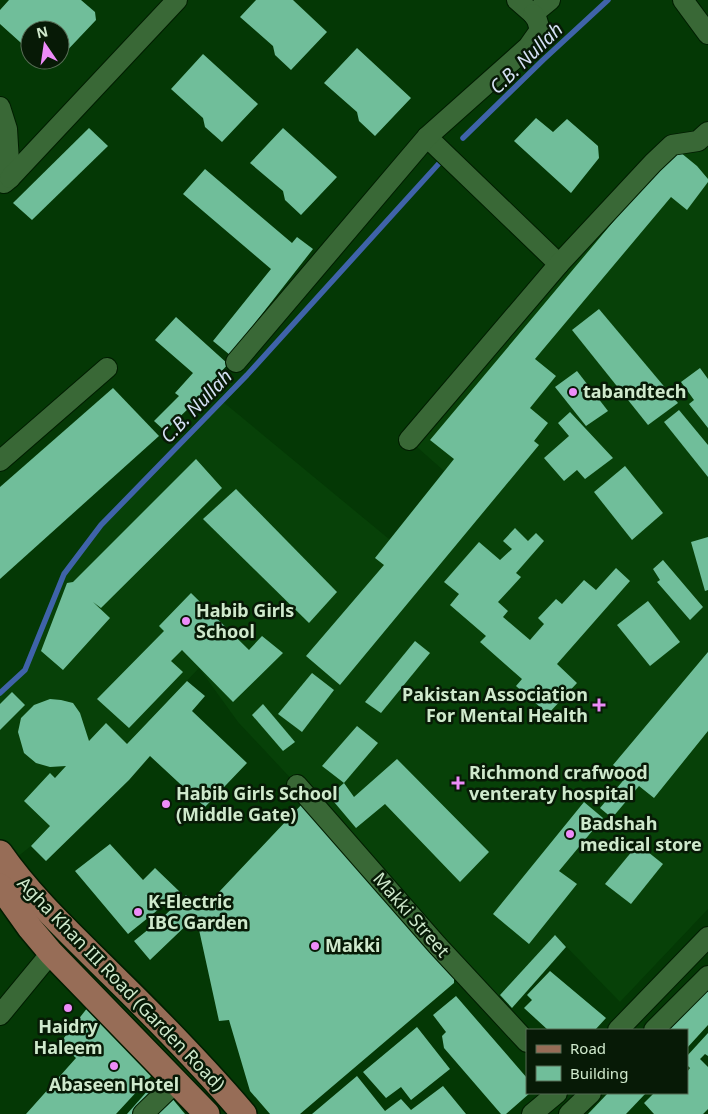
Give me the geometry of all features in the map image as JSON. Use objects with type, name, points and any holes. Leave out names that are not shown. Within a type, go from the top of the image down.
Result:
[{"type":"main road","name":"Agha Khan III Road (Garden Road)","points":[[0,853],[23,882],[69,933],[181,1043],[244,1114]]},
{"type":"main road","name":"Agha Khan III Road (Garden Road)","points":[[0,886],[30,928],[51,953],[177,1081],[206,1114]]},
{"type":"street","points":[[5,182],[177,0]]},
{"type":"street","points":[[236,362],[426,137],[528,46],[540,30],[533,14],[517,0]]},
{"type":"street","points":[[533,14],[550,0]]},
{"type":"street","points":[[683,0],[708,34]]},
{"type":"street","points":[[0,107],[7,129],[5,182]]},
{"type":"street","points":[[426,137],[559,264]]},
{"type":"street","points":[[409,440],[559,264],[672,145],[705,142]]},
{"type":"street","points":[[0,462],[107,368]]},
{"type":"street","name":"Makki Street","points":[[297,785],[437,945],[526,1041]]},
{"type":"street","points":[[619,1029],[708,938]]},
{"type":"street","points":[[0,1015],[51,953]]},
{"type":"street","points":[[655,1029],[708,976]]},
{"type":"street","points":[[143,1114],[177,1081]]},
{"type":"street","points":[[532,1114],[556,1094]]},
{"type":"street","points":[[570,1114],[590,1094]]},
{"type":"shaded area","points":[[708,132],[708,909],[620,1002],[555,935],[491,1004],[297,785],[238,722],[199,668],[31,846],[2,869],[0,866],[0,692],[25,670],[64,574],[101,525],[222,401],[395,544],[452,478],[409,440],[653,163]]},
{"type":"building","points":[[9,0],[81,0],[95,12],[96,20],[70,47],[70,20],[20,20],[20,42],[0,24],[0,10]]},
{"type":"building","points":[[256,0],[293,0],[327,32],[291,70],[275,55],[273,46],[240,17]]},
{"type":"building","points":[[357,48],[411,98],[375,136],[359,121],[357,112],[324,83]]},
{"type":"building","points":[[203,54],[258,104],[222,142],[205,127],[203,118],[171,89]]},
{"type":"building","points":[[536,118],[553,132],[567,119],[598,146],[599,158],[571,193],[514,141]]},
{"type":"building","points":[[89,128],[108,146],[32,220],[13,203]]},
{"type":"building","points":[[283,128],[337,177],[301,215],[285,200],[283,191],[250,163]]},
{"type":"building","points":[[675,148],[697,166],[708,179],[708,182],[687,210],[671,197],[535,359],[556,376],[530,408],[548,423],[534,441],[539,445],[340,685],[306,656],[384,565],[375,558],[454,459],[430,440]]},
{"type":"building","points":[[205,169],[292,243],[297,237],[313,249],[230,355],[213,341],[271,269],[183,194]]},
{"type":"building","points":[[599,309],[678,403],[648,425],[572,330]]},
{"type":"building","points":[[176,317],[228,364],[191,406],[165,431],[154,421],[179,396],[175,393],[193,373],[155,340]]},
{"type":"building","points":[[700,368],[708,379],[708,428],[689,404],[694,400],[681,382]]},
{"type":"building","points":[[577,371],[608,411],[586,426],[555,387]]},
{"type":"building","points":[[113,388],[159,436],[0,579],[0,487]]},
{"type":"building","points":[[679,410],[708,445],[708,477],[664,422]]},
{"type":"building","points":[[570,412],[613,458],[585,479],[577,470],[564,481],[544,458],[569,436],[558,423]]},
{"type":"building","points":[[196,459],[222,488],[101,608],[93,602],[110,618],[63,670],[41,651],[67,583],[73,582]]},
{"type":"building","points":[[625,466],[663,513],[632,540],[594,492]]},
{"type":"building","points":[[236,489],[337,592],[309,623],[203,519]]},
{"type":"building","points":[[515,528],[528,541],[536,533],[544,541],[516,573],[521,577],[498,602],[508,611],[503,617],[530,640],[544,624],[538,618],[556,599],[562,604],[584,580],[596,590],[616,568],[630,581],[557,664],[577,683],[548,714],[516,686],[522,679],[480,642],[486,636],[450,605],[459,594],[444,582],[479,542],[500,560],[512,549],[503,541]]},
{"type":"building","points":[[708,537],[708,590],[705,591],[691,542]]},
{"type":"building","points":[[663,560],[703,607],[690,620],[657,582],[660,580],[653,569]]},
{"type":"building","points":[[191,593],[249,650],[262,636],[283,653],[233,702],[182,650],[171,661],[183,672],[129,728],[97,699],[164,631],[159,626]]},
{"type":"building","points":[[648,601],[680,642],[650,666],[617,625]]},
{"type":"building","points":[[415,641],[430,653],[381,713],[365,702]]},
{"type":"building","points":[[708,652],[708,731],[654,798],[639,786],[612,818],[600,808],[627,776],[613,765]]},
{"type":"building","points":[[312,673],[334,690],[302,732],[278,714]]},
{"type":"building","points":[[187,681],[205,696],[192,711],[247,763],[205,807],[150,756],[129,780],[46,861],[31,846],[50,826],[24,801],[50,773],[55,778],[66,766],[50,767],[36,763],[24,753],[18,732],[21,718],[34,705],[50,699],[61,700],[73,703],[80,713],[89,741],[106,723],[127,744]]},
{"type":"building","points":[[12,692],[25,705],[0,730],[0,704]]},
{"type":"building","points":[[263,704],[295,742],[283,751],[252,715]]},
{"type":"building","points":[[357,726],[378,743],[344,783],[322,766]]},
{"type":"building","points":[[397,759],[489,852],[460,882],[385,804],[356,828],[329,796],[344,783],[354,797]]},
{"type":"building","name":"Makki","points":[[304,802],[454,976],[454,983],[300,1114],[270,1114],[250,1091],[229,1020],[219,1021],[196,916],[150,960],[134,941],[186,895],[202,910]]},
{"type":"building","points":[[584,802],[603,818],[559,871],[577,884],[529,944],[493,914]]},
{"type":"building","points":[[110,844],[143,880],[155,868],[180,892],[128,934],[75,871]]},
{"type":"building","points":[[638,844],[663,864],[631,904],[605,884]]},
{"type":"building","points":[[555,935],[566,947],[512,1008],[500,995]]},
{"type":"building","points":[[550,971],[606,1018],[596,1029],[547,1029],[524,1008],[532,1000],[527,995]]},
{"type":"building","points":[[708,983],[708,1025],[688,1047],[688,1029],[666,1029]]},
{"type":"building","points":[[456,996],[526,1077],[526,1094],[529,1094],[506,1114],[501,1114],[444,1048],[442,1036],[446,1032],[433,1015]]},
{"type":"building","points":[[88,1007],[152,1075],[116,1114],[26,1114],[76,1058],[60,1043]]},
{"type":"building","points":[[417,1027],[450,1069],[411,1100],[401,1087],[386,1098],[363,1072]]},
{"type":"building","points":[[708,1033],[708,1056],[705,1054],[700,1059],[708,1067],[708,1109],[703,1114],[654,1114],[644,1103],[653,1094],[688,1094],[688,1071],[690,1068],[688,1066],[688,1055]]},
{"type":"building","points":[[357,1076],[385,1111],[401,1099],[411,1110],[443,1086],[466,1114],[312,1114]]},
{"type":"building","points":[[157,1080],[185,1114],[127,1114]]},
{"type":"building","points":[[607,1094],[645,1094],[626,1114],[588,1114]]},
{"type":"waterway","name":"C.B. Nullah","points":[[463,138],[608,0]]},
{"type":"waterway","name":"C.B. Nullah","points":[[0,693],[25,670],[64,574],[101,525],[247,375],[443,159]]},
{"type":"place","name":"tabandtech","points":[[573,392]]},
{"type":"place","name":"Habib Girls School","points":[[186,621]]},
{"type":"place","name":"Pakistan Association For Mental Health","points":[[599,705]]},
{"type":"place","name":"Richmond crafwood venteraty hospital","points":[[458,783]]},
{"type":"place","name":"Habib Girls School (Middle Gate)","points":[[166,804]]},
{"type":"place","name":"Badshah medical store","points":[[570,834]]},
{"type":"place","name":"K-Electric IBC Garden","points":[[138,912]]},
{"type":"place","name":"Makki","points":[[315,946]]},
{"type":"place","name":"Haidry Haleem","points":[[68,1008]]},
{"type":"place","name":"Abaseen Hotel","points":[[114,1066]]}]
